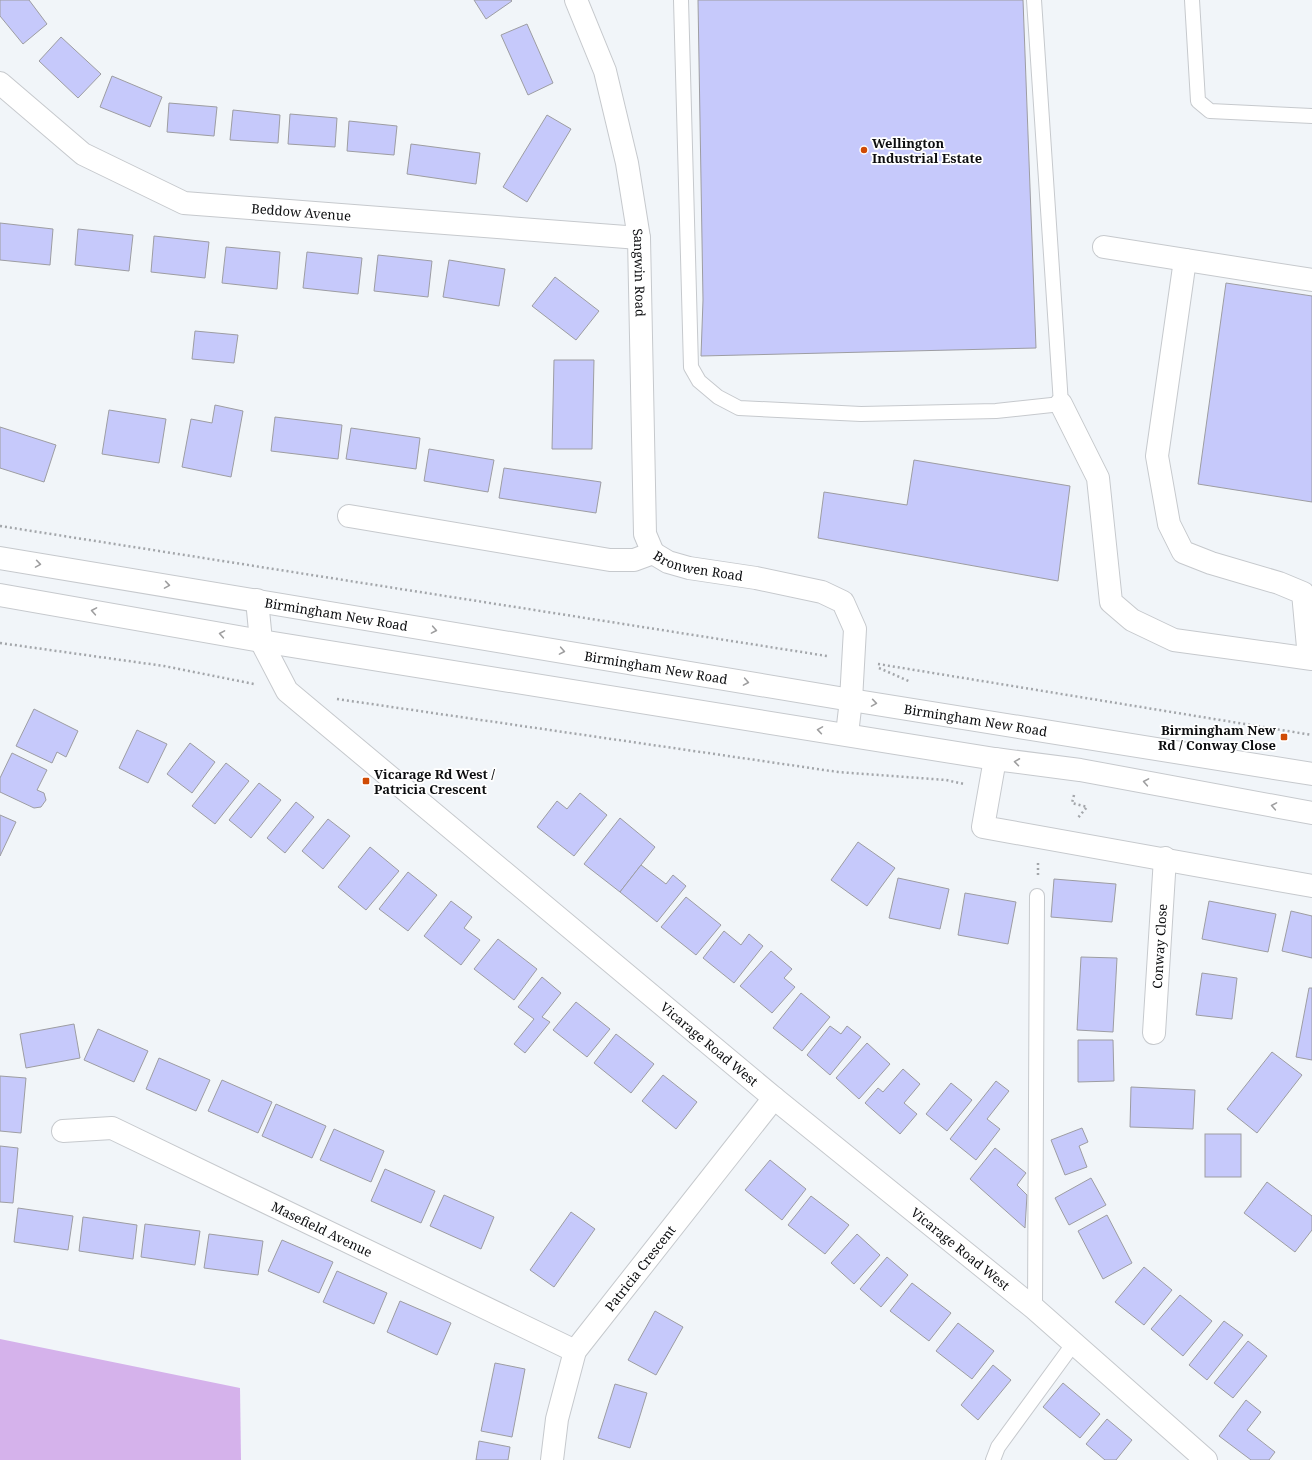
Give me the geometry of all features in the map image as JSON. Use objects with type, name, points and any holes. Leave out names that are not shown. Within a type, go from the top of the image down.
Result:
[{"type":"main road","name":"Sangwin Road","points":[[576,0],[605,71],[627,163],[639,238],[644,534],[653,553]]},
{"type":"main road","name":"Beddow Avenue","points":[[0,84],[83,154],[184,203],[639,238]]},
{"type":"main road","points":[[1104,247],[1312,280]]},
{"type":"main road","points":[[1061,404],[1098,478],[1111,602],[1132,620],[1174,640],[1311,658],[1303,593],[1279,583],[1210,563],[1183,552],[1170,524],[1157,456],[1186,260]]},
{"type":"main road","name":"Bronwen Road","points":[[349,516],[610,560],[634,560],[653,553],[668,562],[689,568],[756,578],[822,592],[843,602],[855,629],[851,700],[847,734]]},
{"type":"main road","name":"Birmingham New Road","points":[[0,558],[851,700],[1312,774]]},
{"type":"main road","points":[[0,595],[261,641],[995,759],[1080,770],[1312,813]]},
{"type":"main road","name":"Vicarage Road West","points":[[257,600],[261,641],[287,691],[774,1098],[1035,1310],[1206,1460]]},
{"type":"main road","points":[[995,759],[983,827],[1165,858],[1312,886]]},
{"type":"main road","name":"Conway Close","points":[[1154,1033],[1165,858]]},
{"type":"main road","name":"Patricia Crescent","points":[[552,1460],[557,1419],[575,1351],[774,1098]]},
{"type":"main road","name":"Masefield Avenue","points":[[63,1131],[112,1128],[575,1351]]},
{"type":"lane","points":[[681,0],[691,367],[699,381],[718,397],[739,408],[861,414],[996,411],[1061,404],[1034,0]]},
{"type":"lane","points":[[1192,0],[1198,101],[1210,111],[1312,116]]},
{"type":"lane","points":[[1035,1310],[1037,896]]},
{"type":"lane","points":[[993,1460],[998,1447],[1074,1343]]},
{"type":"path","points":[[0,526],[854,660],[1312,735]]},
{"type":"path","points":[[0,643],[164,666],[287,691]]},
{"type":"path","points":[[335,699],[838,772],[946,780],[976,787],[987,806]]},
{"type":"path","points":[[1037,896],[1039,836]]},
{"type":"shaded area","points":[[0,1339],[240,1388],[241,1460],[0,1460]]},
{"type":"building","points":[[0,0],[29,0],[47,24],[23,44],[0,16]]},
{"type":"building","points":[[474,0],[511,0],[512,1],[486,19]]},
{"type":"building","name":"Wellington Industrial Estate","points":[[698,0],[1023,0],[1036,348],[701,356],[703,300]]},
{"type":"building","points":[[527,24],[553,83],[528,95],[501,35]]},
{"type":"building","points":[[61,37],[101,74],[78,98],[39,61]]},
{"type":"building","points":[[112,76],[162,97],[150,127],[100,107]]},
{"type":"building","points":[[169,103],[217,107],[214,136],[167,132]]},
{"type":"building","points":[[233,110],[280,115],[278,143],[230,140]]},
{"type":"building","points":[[290,114],[337,118],[335,147],[288,144]]},
{"type":"building","points":[[547,115],[571,129],[527,202],[503,187]]},
{"type":"building","points":[[349,121],[397,126],[394,155],[347,151]]},
{"type":"building","points":[[411,144],[480,153],[476,184],[407,174]]},
{"type":"building","points":[[0,223],[53,229],[50,265],[0,260]]},
{"type":"building","points":[[78,229],[133,235],[129,271],[75,265]]},
{"type":"building","points":[[154,236],[209,242],[205,278],[151,272]]},
{"type":"building","points":[[226,247],[280,252],[277,289],[222,283]]},
{"type":"building","points":[[307,252],[362,258],[358,294],[303,288]]},
{"type":"building","points":[[378,255],[432,261],[428,297],[374,291]]},
{"type":"building","points":[[449,260],[505,269],[499,306],[443,297]]},
{"type":"building","points":[[555,277],[599,311],[576,340],[532,306]]},
{"type":"building","points":[[1226,283],[1312,296],[1312,502],[1198,484]]},
{"type":"building","points":[[195,331],[238,335],[234,363],[192,359]]},
{"type":"building","points":[[554,360],[594,360],[592,449],[552,449]]},
{"type":"building","points":[[215,405],[243,411],[231,477],[182,467],[191,419],[212,423]]},
{"type":"building","points":[[109,410],[166,419],[159,463],[102,454]]},
{"type":"building","points":[[275,417],[342,425],[338,459],[271,451]]},
{"type":"building","points":[[0,427],[56,445],[44,482],[0,468]]},
{"type":"building","points":[[351,428],[420,438],[416,469],[346,459]]},
{"type":"building","points":[[429,449],[494,460],[488,492],[424,481]]},
{"type":"building","points":[[914,460],[1070,486],[1058,581],[818,538],[824,492],[907,505]]},
{"type":"building","points":[[504,468],[601,482],[596,513],[499,498]]},
{"type":"building","points":[[34,709],[78,731],[66,757],[57,752],[52,763],[16,746]]},
{"type":"building","points":[[137,730],[167,744],[148,783],[119,768]]},
{"type":"building","points":[[190,743],[215,762],[192,793],[167,774]]},
{"type":"building","points":[[12,753],[47,770],[37,790],[44,793],[46,800],[41,807],[34,808],[0,792],[0,778]]},
{"type":"building","points":[[226,763],[249,781],[215,824],[192,806]]},
{"type":"building","points":[[259,783],[281,800],[251,838],[229,820]]},
{"type":"building","points":[[580,793],[607,815],[574,856],[537,827],[557,801],[567,809]]},
{"type":"building","points":[[296,802],[314,817],[285,853],[267,838]]},
{"type":"building","points":[[0,815],[16,822],[0,856]]},
{"type":"building","points":[[620,818],[655,847],[620,892],[584,864]]},
{"type":"building","points":[[328,819],[350,836],[323,869],[302,851]]},
{"type":"building","points":[[858,842],[895,868],[867,906],[831,880]]},
{"type":"building","points":[[370,847],[399,871],[366,910],[338,887]]},
{"type":"building","points":[[641,865],[666,884],[673,875],[686,886],[657,922],[620,892]]},
{"type":"building","points":[[408,872],[437,895],[408,931],[379,909]]},
{"type":"building","points":[[898,878],[949,889],[940,929],[889,918]]},
{"type":"building","points":[[1054,879],[1116,884],[1112,922],[1051,917]]},
{"type":"building","points":[[965,893],[1016,902],[1008,944],[958,935]]},
{"type":"building","points":[[686,897],[721,925],[696,955],[661,927]]},
{"type":"building","points":[[451,901],[472,917],[464,928],[480,940],[461,965],[424,936]]},
{"type":"building","points":[[1209,901],[1276,914],[1268,952],[1202,939]]},
{"type":"building","points":[[1291,911],[1312,916],[1312,958],[1282,951]]},
{"type":"building","points":[[724,931],[741,945],[749,934],[763,946],[734,983],[703,958]]},
{"type":"building","points":[[498,939],[537,969],[514,1000],[474,969]]},
{"type":"building","points":[[771,951],[792,969],[784,978],[795,987],[772,1013],[740,986]]},
{"type":"building","points":[[1081,957],[1117,958],[1113,1032],[1077,1030]]},
{"type":"building","points":[[1202,973],[1237,978],[1232,1019],[1196,1015]]},
{"type":"building","points":[[542,977],[561,993],[542,1017],[550,1022],[525,1053],[514,1044],[534,1019],[518,1007]]},
{"type":"building","points":[[1309,988],[1312,988],[1312,1060],[1296,1057]]},
{"type":"building","points":[[801,993],[830,1017],[802,1051],[773,1028]]},
{"type":"building","points":[[576,1002],[610,1029],[587,1057],[553,1030]]},
{"type":"building","points":[[74,1024],[80,1058],[26,1068],[20,1034]]},
{"type":"building","points":[[830,1026],[841,1034],[847,1026],[861,1037],[830,1075],[807,1055]]},
{"type":"building","points":[[98,1029],[148,1051],[134,1082],[84,1060]]},
{"type":"building","points":[[616,1034],[654,1064],[631,1093],[594,1063]]},
{"type":"building","points":[[1078,1040],[1113,1040],[1114,1081],[1078,1082]]},
{"type":"building","points":[[867,1043],[890,1064],[859,1099],[836,1078]]},
{"type":"building","points":[[1272,1052],[1302,1075],[1257,1133],[1227,1109]]},
{"type":"building","points":[[159,1058],[210,1080],[196,1111],[146,1089]]},
{"type":"building","points":[[903,1069],[920,1084],[904,1103],[917,1114],[900,1134],[865,1103],[878,1088],[883,1092]]},
{"type":"building","points":[[663,1075],[697,1102],[676,1129],[642,1101]]},
{"type":"building","points":[[0,1076],[26,1078],[21,1133],[0,1131]]},
{"type":"building","points":[[222,1080],[272,1102],[258,1133],[208,1111]]},
{"type":"building","points":[[996,1081],[1009,1091],[987,1119],[1000,1129],[976,1160],[950,1139]]},
{"type":"building","points":[[951,1083],[972,1100],[947,1131],[926,1114]]},
{"type":"building","points":[[1131,1087],[1195,1090],[1193,1129],[1130,1127]]},
{"type":"building","points":[[276,1104],[326,1126],[312,1158],[262,1136]]},
{"type":"building","points":[[1082,1128],[1088,1142],[1079,1146],[1087,1167],[1065,1175],[1051,1140]]},
{"type":"building","points":[[334,1129],[384,1151],[371,1182],[320,1160]]},
{"type":"building","points":[[1205,1134],[1241,1134],[1241,1177],[1205,1177]]},
{"type":"building","points":[[0,1146],[18,1148],[13,1203],[0,1202]]},
{"type":"building","points":[[995,1148],[1026,1173],[1017,1185],[1027,1195],[1025,1228],[970,1179]]},
{"type":"building","points":[[770,1160],[806,1189],[782,1220],[745,1190]]},
{"type":"building","points":[[385,1169],[435,1191],[421,1223],[371,1201]]},
{"type":"building","points":[[1091,1178],[1106,1205],[1069,1225],[1055,1198]]},
{"type":"building","points":[[1267,1182],[1312,1216],[1312,1230],[1295,1252],[1244,1213]]},
{"type":"building","points":[[444,1195],[494,1217],[481,1249],[430,1226]]},
{"type":"building","points":[[811,1196],[849,1225],[825,1254],[788,1225]]},
{"type":"building","points":[[18,1208],[73,1216],[68,1250],[14,1242]]},
{"type":"building","points":[[571,1212],[595,1229],[554,1287],[530,1270]]},
{"type":"building","points":[[1107,1215],[1132,1263],[1103,1279],[1078,1231]]},
{"type":"building","points":[[83,1217],[137,1225],[133,1259],[79,1251]]},
{"type":"building","points":[[145,1224],[200,1231],[195,1265],[141,1257]]},
{"type":"building","points":[[209,1234],[263,1241],[258,1275],[204,1268]]},
{"type":"building","points":[[857,1234],[880,1255],[854,1284],[831,1263]]},
{"type":"building","points":[[282,1240],[333,1262],[319,1293],[268,1271]]},
{"type":"building","points":[[887,1257],[908,1275],[881,1307],[860,1289]]},
{"type":"building","points":[[1144,1267],[1172,1290],[1144,1325],[1115,1302]]},
{"type":"building","points":[[337,1271],[387,1293],[374,1324],[323,1302]]},
{"type":"building","points":[[912,1283],[951,1313],[929,1341],[890,1311]]},
{"type":"building","points":[[1180,1295],[1212,1321],[1183,1356],[1151,1329]]},
{"type":"building","points":[[400,1301],[451,1323],[437,1355],[387,1332]]},
{"type":"building","points":[[655,1311],[683,1327],[656,1375],[628,1360]]},
{"type":"building","points":[[1224,1321],[1243,1335],[1207,1380],[1189,1365]]},
{"type":"building","points":[[958,1323],[994,1351],[972,1379],[936,1351]]},
{"type":"building","points":[[1248,1341],[1267,1356],[1233,1398],[1214,1383]]},
{"type":"building","points":[[495,1363],[525,1369],[512,1437],[481,1431]]},
{"type":"building","points":[[993,1365],[1011,1380],[978,1420],[961,1405]]},
{"type":"building","points":[[1063,1383],[1100,1414],[1080,1438],[1043,1407]]},
{"type":"building","points":[[615,1384],[647,1393],[630,1448],[598,1438]]},
{"type":"building","points":[[1246,1400],[1261,1412],[1247,1430],[1275,1452],[1269,1460],[1251,1460],[1219,1436]]},
{"type":"building","points":[[1107,1419],[1132,1440],[1116,1460],[1105,1460],[1086,1444]]},
{"type":"building","points":[[479,1441],[510,1447],[508,1460],[476,1460]]},
{"type":"place","name":"Wellington Industrial Estate","points":[[864,150]]},
{"type":"place","name":"Birmingham New Rd / Conway Close","points":[[1284,737]]},
{"type":"place","name":"Vicarage Rd West / Patricia Crescent","points":[[366,781]]}]
